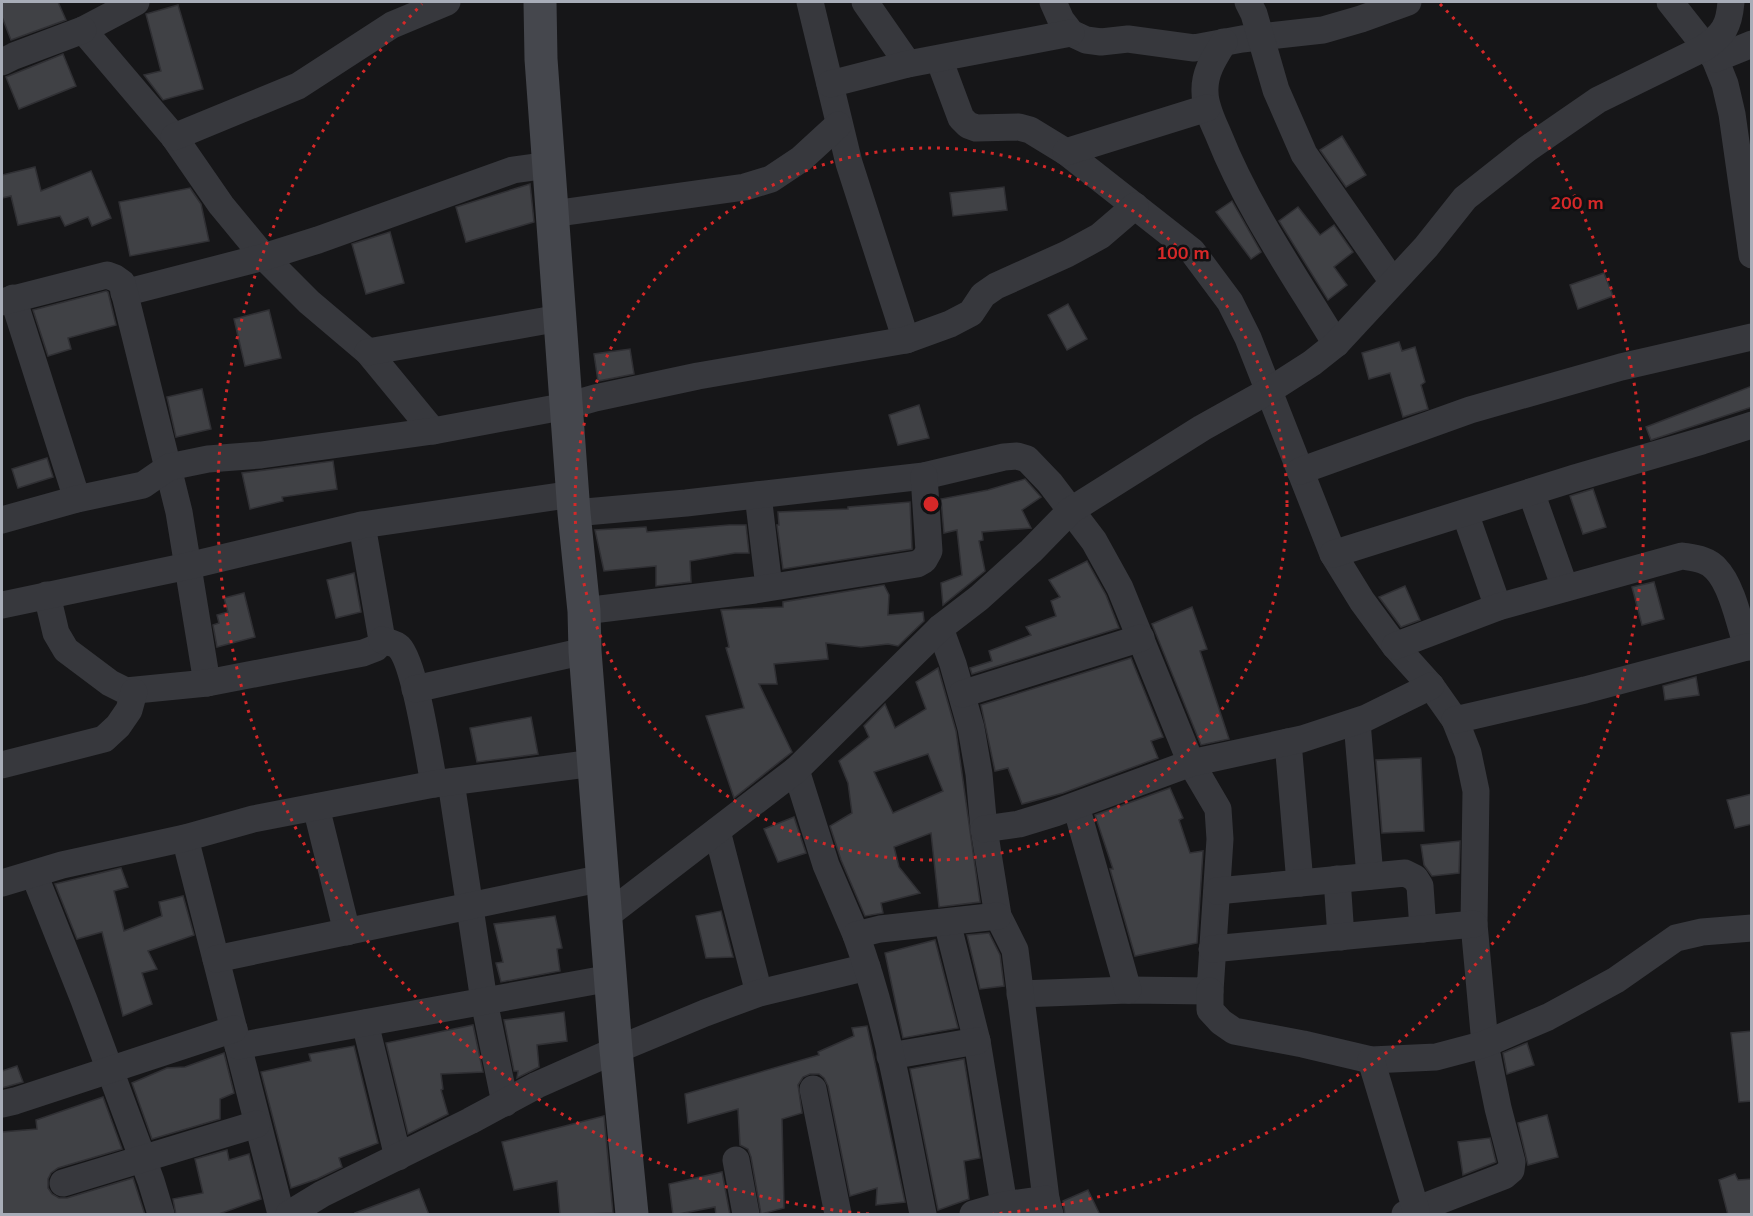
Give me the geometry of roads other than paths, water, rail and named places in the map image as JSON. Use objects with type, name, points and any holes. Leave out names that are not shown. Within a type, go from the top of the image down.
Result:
[{"type":"street","points":[[2,62],[82,30],[136,2]]},
{"type":"street","points":[[174,137],[298,86],[392,25],[447,2]]},
{"type":"street","points":[[540,2],[541,59],[573,504],[584,611],[585,651],[616,1050],[632,1215]]},
{"type":"street","points":[[810,2],[838,125],[906,340]]},
{"type":"street","points":[[865,2],[908,64]]},
{"type":"street","points":[[1053,2],[1061,20],[1071,33],[1086,40],[1101,42],[1128,39],[1194,48],[1261,36],[1323,30],[1407,2]]},
{"type":"street","points":[[1248,2],[1261,36],[1276,90],[1304,154],[1393,282]]},
{"type":"street","points":[[1670,2],[1709,54],[1742,113],[1752,255]]},
{"type":"street","points":[[1709,54],[1729,21],[1731,2]]},
{"type":"street","points":[[82,30],[174,137],[221,205],[264,257],[309,302],[368,352],[433,431]]},
{"type":"street","points":[[830,84],[908,64],[1071,33]]},
{"type":"street","points":[[1224,42],[1211,62],[1205,79],[1204,94],[1207,108],[1233,173],[1336,344]]},
{"type":"street","points":[[606,916],[796,770],[940,628],[979,598],[1070,512],[1202,428],[1270,390],[1312,363],[1336,344],[1426,247],[1465,198],[1527,149],[1598,100],[1709,54],[1752,44]]},
{"type":"street","points":[[939,59],[961,118],[968,125],[976,128],[1019,127],[1030,130],[1066,152],[1192,251],[1230,302],[1248,338],[1333,554],[1362,601],[1395,646],[1431,686],[1455,720],[1468,753],[1476,791],[1474,924],[1485,1044],[1512,1162],[1511,1170],[1450,1207],[1411,1212],[1371,1060]]},
{"type":"street","points":[[1066,152],[1207,108]]},
{"type":"street","points":[[552,214],[745,187],[771,179],[801,159],[838,125]]},
{"type":"street","points":[[124,293],[264,257],[513,170],[549,165]]},
{"type":"street","points":[[2,520],[77,499],[142,485],[169,467],[208,459],[261,455],[433,431],[567,406],[698,376],[906,340],[950,324],[971,313],[982,295],[1100,236],[1136,206]]},
{"type":"street","points":[[77,499],[7,300],[107,275],[122,283],[169,467],[207,683]]},
{"type":"street","points":[[368,352],[560,318]]},
{"type":"street","points":[[1300,471],[1470,410],[1621,368],[1752,337]]},
{"type":"street","points":[[1333,554],[1752,424]]},
{"type":"street","points":[[2,603],[188,566],[362,525],[573,504],[758,495],[924,476],[1017,456],[1028,459],[1050,483],[1094,541],[1120,588],[1191,763],[1218,809],[1220,839],[1210,1010],[1234,1031],[1371,1060],[1436,1057],[1485,1044],[1548,1017],[1606,986],[1676,938],[1702,932],[1752,928]]},
{"type":"street","points":[[584,611],[769,587],[917,564],[924,560],[928,551],[924,476]]},
{"type":"street","points":[[1531,492],[1565,588]]},
{"type":"street","points":[[758,495],[769,587]]},
{"type":"street","points":[[1465,513],[1498,607]]},
{"type":"street","points":[[46,595],[56,633],[66,650],[126,691],[207,683],[363,653],[376,648],[382,640],[362,525]]},
{"type":"street","points":[[1395,646],[1498,607],[1682,556],[1700,559],[1716,568],[1733,598],[1749,647],[1585,690],[1455,720]]},
{"type":"street","points":[[940,628],[962,694],[975,748],[984,829],[998,916],[1015,950],[1048,1207],[1004,1205],[973,1215]]},
{"type":"street","points":[[962,694],[1141,638]]},
{"type":"street","points":[[382,640],[398,645],[404,653],[442,783],[470,906],[484,1001],[505,1102]]},
{"type":"street","points":[[416,688],[585,651]]},
{"type":"street","points":[[984,829],[1019,824],[1076,806],[1191,763],[1288,742],[1357,722],[1431,686]]},
{"type":"street","points":[[2,765],[104,740],[129,710],[134,692]]},
{"type":"street","points":[[1357,722],[1370,876]]},
{"type":"street","points":[[1288,742],[1300,883]]},
{"type":"street","points":[[2,883],[115,852],[185,838],[254,819],[442,783],[594,763]]},
{"type":"street","points":[[796,770],[826,865],[867,967],[890,1056],[923,1215]]},
{"type":"street","points":[[1076,806],[1128,990]]},
{"type":"street","points":[[316,807],[347,932]]},
{"type":"street","points":[[717,831],[759,993]]},
{"type":"street","points":[[185,838],[281,1215]]},
{"type":"street","points":[[1217,891],[1405,873],[1415,878],[1420,886],[1423,929]]},
{"type":"street","points":[[34,874],[142,1158],[161,1215]]},
{"type":"street","points":[[216,959],[603,878]]},
{"type":"street","points":[[1337,879],[1341,937]]},
{"type":"street","points":[[856,935],[880,929],[998,916]]},
{"type":"street","points":[[946,922],[977,1041],[1004,1205]]},
{"type":"street","points":[[1212,949],[1474,924]]},
{"type":"street","points":[[289,1215],[322,1194],[537,1085],[616,1050],[759,993],[867,967]]},
{"type":"street","points":[[2,1104],[109,1071],[236,1037],[365,1023],[611,978]]},
{"type":"street","points":[[1020,994],[1128,990],[1210,991]]},
{"type":"street","points":[[365,1023],[398,1157]]},
{"type":"street","points":[[890,1056],[977,1041]]},
{"type":"street","points":[[813,1089],[838,1215]]},
{"type":"street","points":[[63,1183],[257,1124]]},
{"type":"street","points":[[736,1160],[746,1215]]}]
